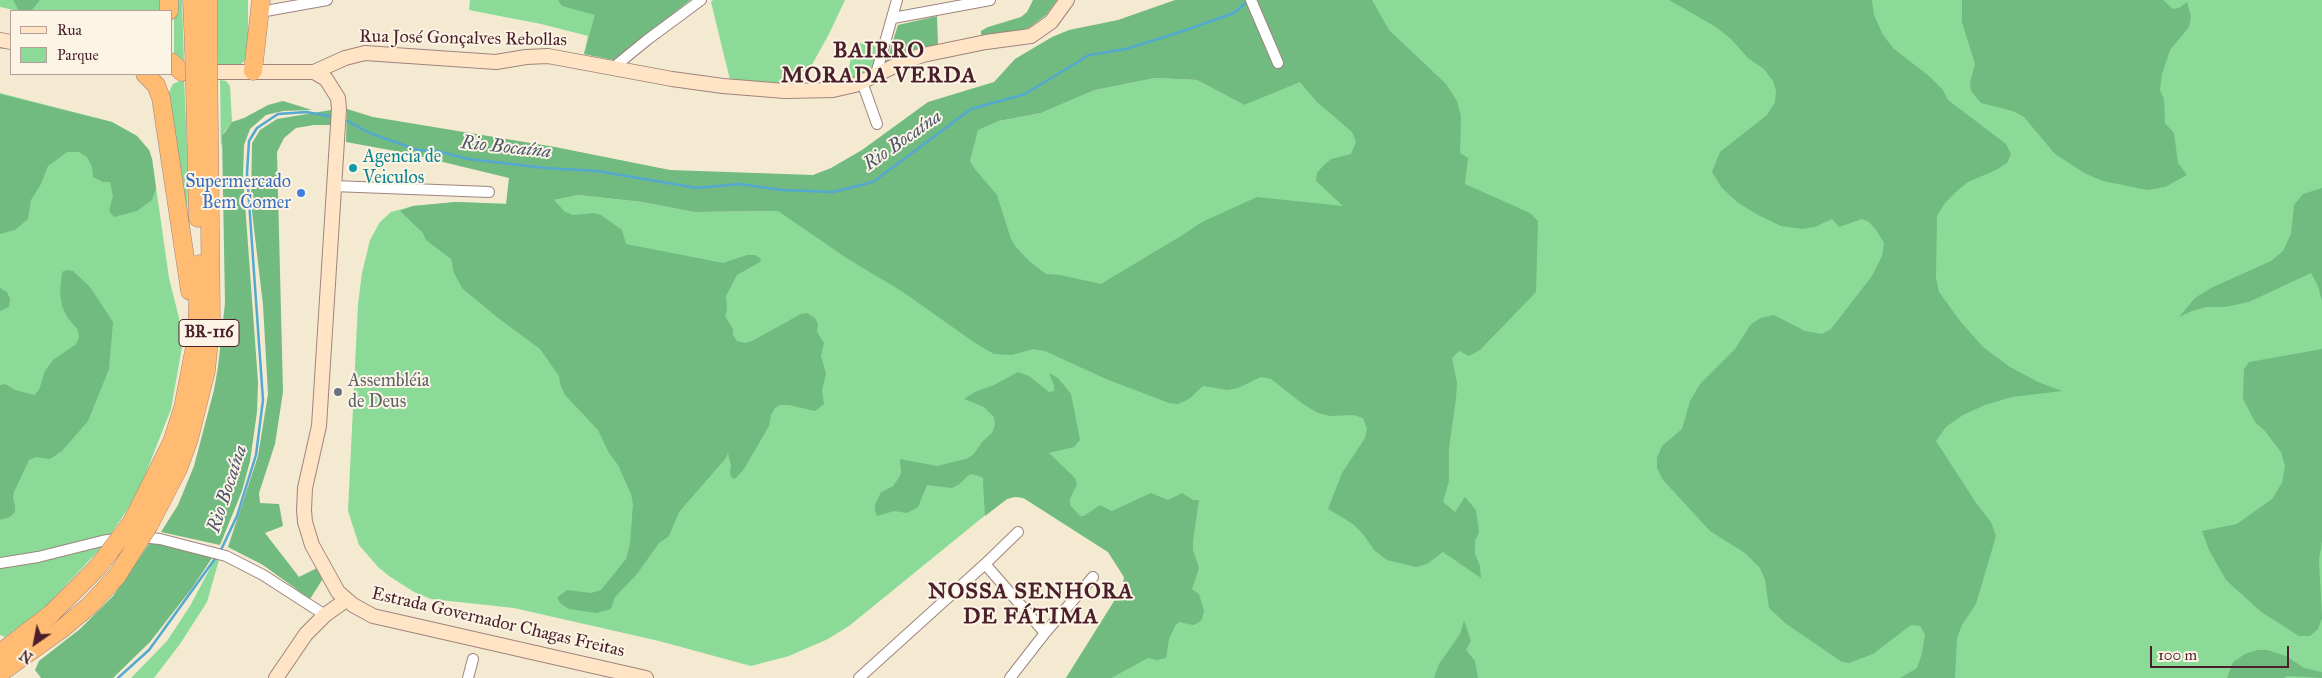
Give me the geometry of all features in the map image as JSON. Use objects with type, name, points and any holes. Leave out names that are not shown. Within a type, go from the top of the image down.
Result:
[{"type":"highway","name":"BR-116","points":[[192,0],[201,49]]},
{"type":"highway","name":"BR-116","points":[[0,653],[29,643],[89,606],[117,576],[149,525],[174,477],[189,439],[206,371],[211,318],[202,130],[201,49],[208,0]]},
{"type":"highway","points":[[253,71],[260,4]]},
{"type":"highway","points":[[146,75],[154,82],[160,94]]},
{"type":"highway","points":[[167,75],[160,80],[160,94],[197,336]]},
{"type":"highway","name":"BR-116","points":[[0,673],[98,567],[132,522],[172,442],[189,381],[197,336],[202,130]]},
{"type":"main road","name":"Rua José Gonçalves Rebollas","points":[[314,72],[345,58],[365,53],[496,62],[526,57],[548,56],[672,79],[785,91],[833,90],[862,82],[876,74],[923,55],[986,42],[1031,36],[1051,22],[1066,0]]},
{"type":"main road","points":[[172,71],[314,72]]},
{"type":"main road","name":"Estrada Governador Chagas Freitas","points":[[314,72],[324,77],[332,88],[338,98],[339,109],[319,426],[305,488],[304,510],[308,534],[316,554],[334,586],[346,600],[373,616],[475,651],[646,678]]},
{"type":"main road","points":[[276,678],[293,651],[325,615],[346,600]]},
{"type":"street","points":[[260,4],[327,0]]},
{"type":"street","points":[[614,68],[646,40],[702,0]]},
{"type":"street","points":[[876,74],[897,0]]},
{"type":"street","points":[[893,18],[990,0]]},
{"type":"street","points":[[1251,0],[1278,63]]},
{"type":"street","points":[[862,82],[877,124]]},
{"type":"street","points":[[333,186],[489,192]]},
{"type":"street","points":[[859,678],[1018,532]]},
{"type":"street","points":[[0,564],[38,557],[102,541],[132,537],[160,539],[226,556],[263,575],[325,615]]},
{"type":"street","points":[[985,564],[1045,633]]},
{"type":"street","points":[[1010,678],[1045,633],[1093,577]]},
{"type":"street","points":[[468,678],[475,651]]},
{"type":"green space","points":[[0,0],[160,0],[161,10],[14,10],[0,7]]},
{"type":"green space","points":[[13,0],[40,0],[32,10],[18,10]]},
{"type":"green space","points":[[174,0],[182,0],[184,62],[179,62],[174,56]]},
{"type":"green space","points":[[215,0],[248,0],[248,51],[246,59],[241,64],[218,66]]},
{"type":"green space","points":[[470,0],[690,0],[614,60],[584,54],[588,36],[541,24],[469,10]]},
{"type":"green space","points":[[558,0],[690,0],[614,60],[584,54],[595,15],[562,6]]},
{"type":"green space","points":[[713,0],[845,0],[804,79],[799,82],[784,83],[730,80],[711,2]]},
{"type":"green space","points":[[1033,0],[1057,0],[1046,15],[1030,27],[1016,33],[986,38],[981,34],[981,31],[988,27],[1021,17],[1027,12]]},
{"type":"green space","points":[[1175,0],[1372,0],[1389,30],[1446,84],[1457,101],[1461,117],[1460,153],[1468,158],[1465,184],[1530,213],[1538,221],[1536,292],[1480,350],[1469,356],[1459,351],[1452,358],[1457,383],[1456,399],[1449,448],[1449,481],[1443,502],[1455,512],[1465,497],[1476,510],[1479,532],[1475,541],[1475,554],[1480,566],[1481,578],[1443,552],[1427,564],[1416,567],[1387,560],[1374,550],[1353,524],[1328,509],[1342,473],[1365,438],[1367,429],[1363,418],[1353,415],[1330,416],[1318,413],[1271,379],[1261,377],[1238,388],[1227,390],[1203,386],[1189,399],[1178,404],[1169,403],[1106,379],[1045,351],[1033,349],[1012,355],[994,354],[778,211],[694,212],[642,202],[578,195],[554,200],[565,212],[573,215],[594,213],[601,215],[622,230],[626,244],[723,263],[747,255],[755,255],[761,259],[760,262],[737,275],[726,296],[727,310],[725,316],[733,329],[733,335],[737,341],[746,343],[801,314],[807,313],[815,318],[818,324],[817,332],[824,343],[821,356],[826,374],[822,390],[824,404],[815,411],[789,405],[780,405],[775,408],[771,415],[769,426],[744,469],[735,479],[731,477],[728,453],[726,458],[679,512],[669,536],[659,543],[637,574],[615,597],[611,609],[596,613],[569,609],[561,604],[557,598],[567,590],[591,593],[601,590],[626,559],[630,544],[633,504],[631,494],[618,465],[609,453],[598,430],[565,395],[559,376],[540,349],[462,288],[454,273],[451,259],[426,240],[423,233],[400,211],[413,206],[456,202],[506,204],[509,178],[406,153],[346,142],[347,109],[373,117],[555,147],[670,170],[813,175],[831,168],[862,150],[928,102],[994,82],[1015,59],[1052,37],[1069,30],[1118,20]],"holes":[[[1155,78],[1197,80],[1244,105],[1300,82],[1317,102],[1352,132],[1356,142],[1351,154],[1331,159],[1317,173],[1316,181],[1343,206],[1257,197],[1202,222],[1101,284],[1060,275],[1046,274],[1029,261],[1011,239],[997,195],[970,161],[978,130],[999,121],[1041,113],[1095,90]]]},
{"type":"green space","points":[[1370,0],[2322,0],[2322,678],[1066,678],[1123,587],[1124,577],[1108,552],[1025,499],[1016,497],[1007,499],[988,513],[849,626],[828,639],[789,656],[751,666],[659,641],[514,608],[431,599],[414,592],[389,576],[378,567],[359,545],[348,511],[358,304],[362,273],[370,240],[380,222],[391,212],[413,206],[456,202],[516,204],[544,202],[578,195],[642,202],[694,212],[778,211],[999,121],[1041,113],[1095,90],[1155,78],[1197,80],[1244,105]]},
{"type":"green space","points":[[1669,0],[1872,0],[1874,15],[1883,35],[1894,49],[1929,76],[1943,90],[1948,100],[2006,144],[2011,154],[2007,163],[1968,182],[1958,190],[1945,203],[1937,216],[1936,278],[1939,292],[1960,321],[1983,347],[2010,367],[2038,382],[2062,391],[2012,397],[1985,405],[1963,415],[1946,427],[1936,441],[1976,503],[1991,522],[1996,536],[1976,604],[1962,625],[1957,638],[1955,678],[1900,678],[1917,668],[1925,635],[1920,626],[1911,625],[1873,654],[1849,663],[1842,662],[1785,623],[1769,608],[1765,580],[1760,568],[1745,553],[1710,531],[1663,480],[1657,468],[1657,458],[1662,446],[1682,429],[1690,401],[1700,384],[1735,349],[1751,324],[1761,318],[1774,315],[1805,331],[1822,334],[1831,329],[1872,276],[1882,256],[1884,243],[1869,222],[1862,219],[1839,227],[1832,219],[1815,227],[1802,229],[1781,226],[1737,202],[1722,188],[1712,172],[1720,152],[1767,115],[1775,102],[1776,91],[1773,81],[1764,69],[1748,58],[1731,39],[1716,27]]},
{"type":"green space","points":[[1962,0],[2163,0],[2173,9],[2179,8],[2187,2],[2191,17],[2189,27],[2170,50],[2162,74],[2160,90],[2164,99],[2165,123],[2174,133],[2178,163],[2187,175],[2165,187],[2147,190],[2103,181],[2086,174],[2055,154],[2024,117],[2013,111],[1981,103],[1971,91],[1970,82],[1975,64],[1962,22]]},
{"type":"green space","points":[[937,16],[938,45],[886,63],[898,25]]},
{"type":"green space","points":[[854,42],[879,47],[872,70],[855,79],[847,78]]},
{"type":"green space","points":[[184,79],[188,170],[187,232],[167,96],[173,84]]},
{"type":"green space","points":[[220,80],[226,81],[230,86],[232,122],[224,132],[221,148]]},
{"type":"green space","points":[[0,93],[112,122],[137,136],[149,150],[152,159],[169,278],[179,318],[182,347],[171,409],[144,478],[129,507],[109,537],[0,560]]},
{"type":"green space","points":[[0,94],[112,122],[137,136],[149,150],[152,159],[156,188],[152,200],[137,211],[114,217],[109,211],[113,196],[110,182],[103,182],[93,177],[92,167],[87,157],[79,152],[67,152],[48,166],[41,184],[31,200],[28,219],[15,230],[0,234]]},
{"type":"green space","points":[[283,101],[312,110],[283,111],[266,115],[250,129],[244,145],[243,176],[258,382],[257,412],[250,461],[242,491],[220,545],[161,532],[178,505],[194,466],[214,390],[218,367],[225,303],[222,136],[232,122],[244,118],[268,105]]},
{"type":"green space","points":[[331,110],[331,125],[296,128],[284,138],[277,152],[283,392],[275,444],[259,493],[260,503],[279,504],[283,526],[265,533],[299,577],[317,568],[324,577],[310,599],[263,565],[228,547],[258,456],[268,394],[263,305],[251,203],[252,143],[260,130],[277,119]]},
{"type":"green space","points":[[2322,188],[2322,301],[2318,286],[2311,273],[2249,302],[2225,307],[2206,307],[2179,317],[2195,298],[2211,288],[2271,261],[2283,251],[2291,234],[2294,205],[2303,194]]},
{"type":"green space","points":[[66,270],[73,271],[90,287],[113,322],[109,369],[88,421],[62,451],[50,459],[36,457],[29,460],[14,492],[15,512],[10,517],[0,520],[0,385],[5,384],[15,390],[34,395],[39,390],[45,371],[53,360],[76,344],[79,338],[78,330],[67,317],[62,306],[60,292],[62,272]]},
{"type":"green space","points":[[0,288],[7,292],[10,299],[9,307],[0,311]]},
{"type":"green space","points":[[2322,349],[2322,541],[2319,560],[2322,618],[2318,629],[2310,636],[2299,636],[2260,611],[2226,580],[2209,550],[2202,531],[2237,524],[2272,499],[2282,483],[2285,466],[2281,452],[2265,431],[2255,422],[2243,399],[2244,369],[2249,362]]},
{"type":"green space","points":[[1018,372],[1029,376],[1049,392],[1054,391],[1054,385],[1049,373],[1058,378],[1071,394],[1080,440],[1074,447],[1049,453],[1075,478],[1077,484],[1070,499],[1070,505],[1080,516],[1084,516],[1100,505],[1112,511],[1151,493],[1168,500],[1182,493],[1193,500],[1199,500],[1193,550],[1199,568],[1192,589],[1199,594],[1204,611],[1202,619],[1198,623],[1193,625],[1179,622],[1175,626],[1169,639],[1166,658],[1157,660],[1148,658],[1111,678],[1066,678],[1123,587],[1124,577],[1108,552],[1022,497],[1007,499],[985,516],[983,478],[970,474],[952,488],[927,485],[918,507],[907,513],[894,511],[877,516],[875,505],[881,492],[893,486],[901,473],[900,459],[937,466],[966,459],[973,455],[983,441],[992,433],[995,424],[994,417],[984,407],[964,399]]},
{"type":"green space","points":[[151,541],[212,558],[192,588],[150,642],[113,678],[41,678],[35,670],[39,661],[80,629],[113,596]]},
{"type":"green space","points":[[105,544],[44,608],[5,637],[0,635],[0,566]]},
{"type":"green space","points":[[215,559],[219,560],[207,602],[180,644],[154,678],[131,678],[167,641],[190,606]]},
{"type":"green space","points":[[1464,620],[1471,641],[1466,650],[1475,661],[1478,678],[1434,678],[1439,664],[1460,634]]},
{"type":"green space","points":[[2257,650],[2267,650],[2286,656],[2304,668],[2322,672],[2322,678],[2287,676],[2284,678],[2227,678],[2233,662],[2245,654]]},
{"type":"waterway","name":"Rio Bocaína","points":[[343,119],[372,134],[418,150],[437,151],[468,159],[545,168],[597,171],[697,188],[739,184],[782,190],[833,192],[873,182],[971,109],[1025,94],[1089,55],[1126,49],[1177,33],[1234,13],[1248,1]]},
{"type":"waterway","name":"Rio Bocaína","points":[[220,552],[237,516],[256,455],[263,400],[247,173],[249,141],[257,128],[278,114],[306,112],[335,117]]},
{"type":"waterway","name":"Rio Bocaína","points":[[118,678],[149,650],[217,556]]},
{"type":"place","name":"Agencia de Veiculos","points":[[353,168]]},
{"type":"place","name":"Supermercado Bem Comer","points":[[301,193]]},
{"type":"place","name":"Assembléia de Deus","points":[[338,392]]},
{"type":"district","name":"BAIRRO MORADA VERDA","points":[[879,64]]},
{"type":"district","name":"NOSSA SENHORA DE FÁTIMA","points":[[1031,606]]}]
